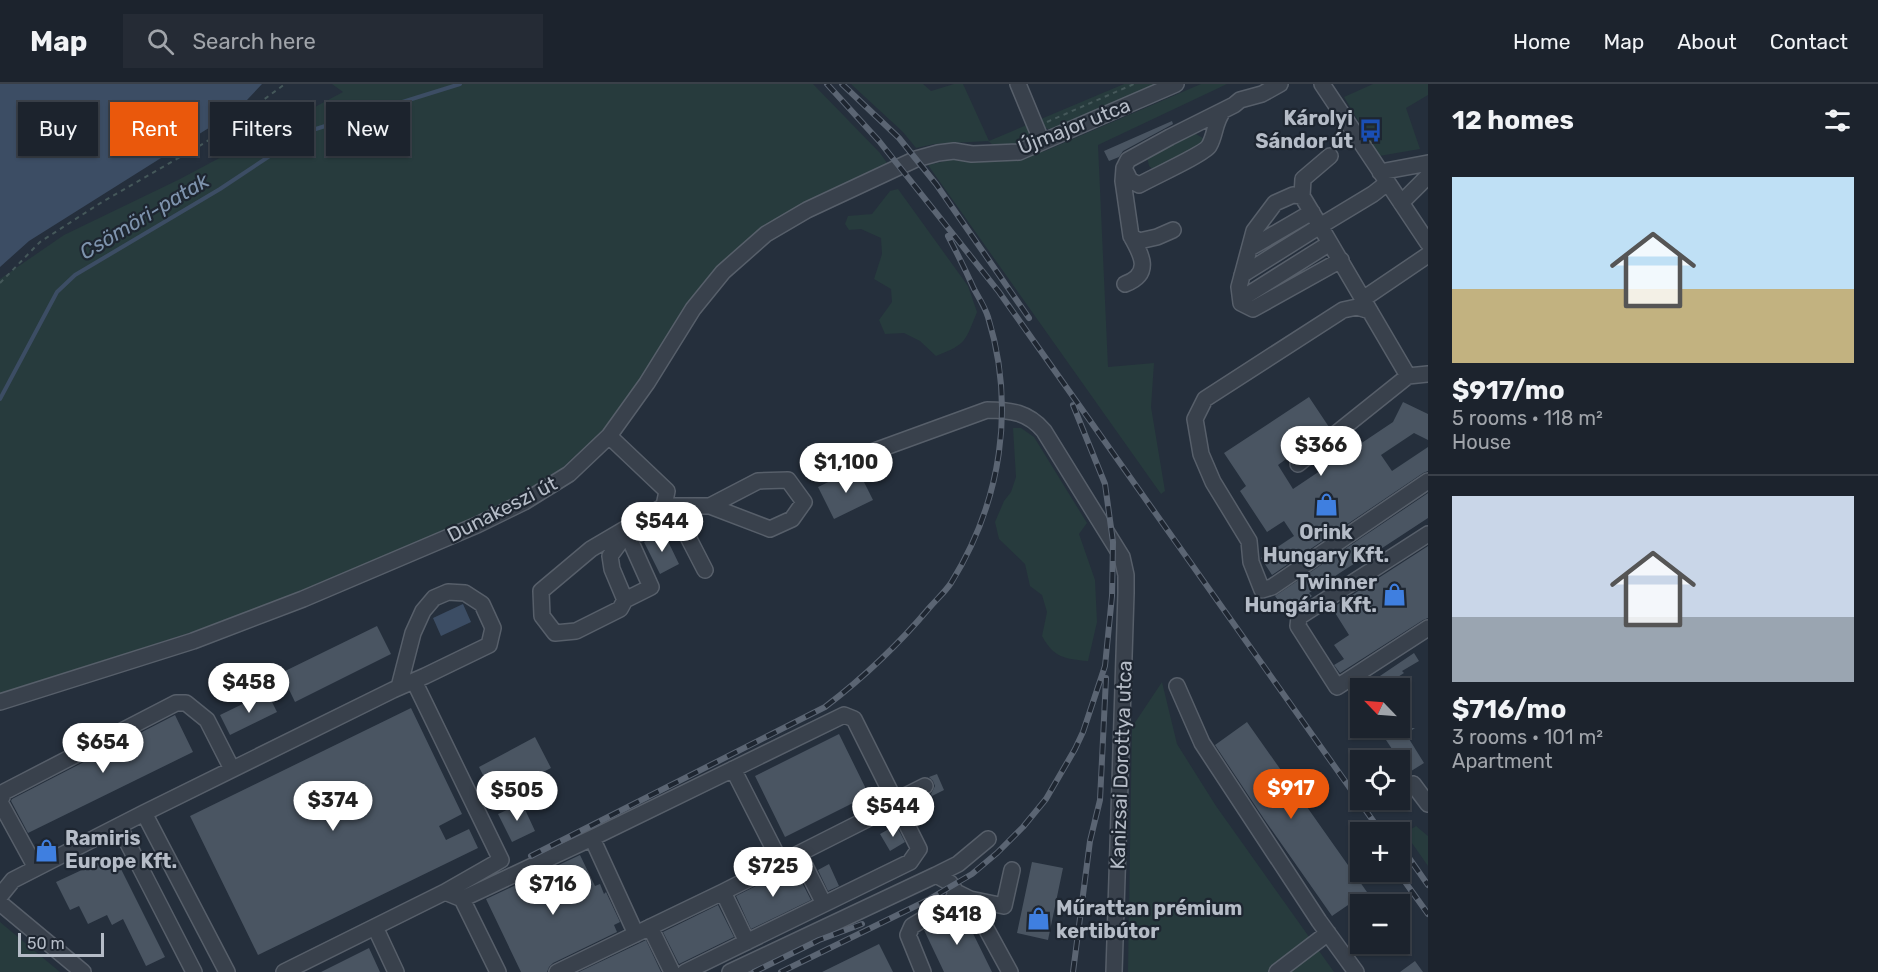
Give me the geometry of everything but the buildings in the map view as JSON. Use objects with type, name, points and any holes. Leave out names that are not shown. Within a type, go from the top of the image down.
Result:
[{"type":"street","points":[[1018,84],[1042,142]]},
{"type":"street","name":"Újmajor utca","points":[[900,167],[916,159],[938,153],[954,151],[1019,152],[1176,84]]},
{"type":"street","points":[[1125,284],[1135,281],[1141,273],[1143,263],[1131,236],[1123,182],[1124,168],[1128,160],[1240,100],[1262,94],[1280,84]]},
{"type":"street","points":[[1322,84],[1428,243]]},
{"type":"street","points":[[1124,168],[1130,180],[1138,185],[1208,149],[1216,121],[1222,111]]},
{"type":"street","points":[[1330,156],[1303,179],[1302,196],[1408,376]]},
{"type":"street","points":[[1242,275],[1373,194],[1383,177],[1428,163]]},
{"type":"street","name":"Dunakeszi út","points":[[0,702],[193,641],[303,599],[477,525],[524,502],[569,474],[609,436],[647,383],[693,309],[723,272],[774,229],[807,210],[900,167]]},
{"type":"street","points":[[1401,203],[1428,176]]},
{"type":"street","points":[[1302,196],[1293,195],[1275,203],[1254,231],[1239,287],[1241,303],[1253,309],[1341,260]]},
{"type":"street","points":[[1250,248],[1312,212]]},
{"type":"street","points":[[1131,236],[1139,241],[1173,230]]},
{"type":"street","points":[[1241,299],[1330,243]]},
{"type":"street","points":[[1428,255],[1366,305],[1343,310],[1205,399],[1195,419],[1201,454],[1213,482],[1249,541],[1251,562],[1262,590],[1272,587],[1428,481]]},
{"type":"street","points":[[1298,464],[1408,376],[1428,374]]},
{"type":"street","name":"Kanizsai Dorottya utca","points":[[836,465],[987,410],[1011,412],[1035,420],[1044,431],[1122,557],[1126,575],[1126,593],[1114,972]]},
{"type":"street","points":[[609,436],[667,491],[668,506],[705,570]]},
{"type":"street","points":[[629,538],[651,586],[625,600],[620,609],[576,631],[555,633],[542,616],[541,591],[591,549],[668,506],[710,506],[770,529],[792,519],[804,502],[788,480],[758,481],[710,506]]},
{"type":"street","points":[[625,600],[612,570],[610,556],[621,541],[659,522],[668,506]]},
{"type":"street","points":[[1428,534],[1299,617],[1298,626],[1337,687],[1428,628]]},
{"type":"street","points":[[0,896],[13,880],[119,825],[489,645],[493,628],[482,604],[465,593],[448,592],[434,598],[423,611],[413,633],[399,687]]},
{"type":"street","points":[[284,972],[446,892],[501,860],[414,681]]},
{"type":"street","points":[[1177,686],[1202,743],[1356,972]]},
{"type":"street","points":[[36,868],[0,802],[4,792],[176,704],[186,703],[207,720],[232,769]]},
{"type":"street","points":[[462,899],[844,715],[854,719],[920,849],[910,862],[685,972]]},
{"type":"street","points":[[733,769],[781,863]]},
{"type":"street","points":[[1413,784],[1428,804]]},
{"type":"street","points":[[557,972],[799,854],[926,786]]},
{"type":"street","points":[[144,813],[227,972]]},
{"type":"street","points":[[119,825],[194,972]]},
{"type":"street","points":[[592,838],[643,931],[672,972]]},
{"type":"street","points":[[730,972],[958,864],[988,839]]},
{"type":"street","points":[[799,854],[824,904]]},
{"type":"street","points":[[936,875],[950,884],[956,892],[970,899],[1004,906],[1011,870]]},
{"type":"street","points":[[446,892],[462,899],[498,972]]},
{"type":"street","points":[[723,892],[747,942]]},
{"type":"street","points":[[923,972],[908,935],[912,926],[952,902],[956,892]]},
{"type":"street","points":[[970,899],[1010,972]]},
{"type":"street","points":[[0,903],[83,972]]},
{"type":"street","points":[[375,927],[396,972]]},
{"type":"street","points":[[1277,972],[1328,933]]},
{"type":"path","points":[[0,284],[40,242],[102,202],[206,142],[285,84]]},
{"type":"path","points":[[1036,127],[1134,84]]},
{"type":"green space","points":[[332,84],[813,84],[887,163],[810,199],[762,230],[687,307],[641,378],[603,430],[561,469],[519,499],[302,592],[192,632],[0,694],[0,279],[64,235],[223,156],[314,156],[314,107],[343,92]]},
{"type":"green space","points":[[851,84],[923,84],[931,91],[954,84],[963,84],[989,141],[1124,84],[1170,84],[1054,132],[1044,127],[1031,131],[1030,138],[1025,144],[996,147],[988,141],[934,144],[916,148],[903,132]]},
{"type":"green space","points":[[1201,84],[1227,84],[1098,145],[1108,367],[1154,363],[1151,407],[1165,491],[1161,494],[928,165],[950,160],[1005,160],[1045,151]]},
{"type":"green space","points":[[1373,84],[1428,84],[1428,95],[1406,108],[1420,149],[1379,156],[1344,97]]},
{"type":"green space","points":[[1194,133],[1203,138],[1202,146],[1154,170],[1149,166],[1147,156]]},
{"type":"green space","points":[[898,189],[968,286],[977,312],[964,340],[954,348],[936,356],[920,341],[904,333],[885,334],[879,320],[892,302],[891,289],[874,279],[882,254],[881,238],[861,229],[849,230],[845,224],[848,216],[872,214],[890,191]]},
{"type":"green space","points":[[1013,428],[1021,428],[1034,437],[1087,523],[1079,534],[1095,580],[1097,622],[1088,661],[1061,656],[1046,643],[1042,636],[1047,612],[1042,595],[1030,586],[1025,564],[999,539],[995,522],[1004,501],[1011,492],[1016,477]]},
{"type":"green space","points":[[1162,682],[1177,744],[1216,806],[1334,972],[1128,972],[1132,727]]},
{"type":"green space","points":[[1416,826],[1428,836],[1428,866],[1410,840],[1410,830]]},
{"type":"green space","points":[[0,922],[60,972],[0,972]]},
{"type":"water","points":[[0,84],[262,84],[245,102],[210,102],[210,127],[198,135],[198,102],[110,102],[110,156],[164,156],[29,241],[0,267]]},
{"type":"water","points":[[463,604],[471,622],[441,636],[433,618]]},
{"type":"waterway","name":"Csömöri-patak","points":[[0,399],[57,292],[75,275],[220,189],[306,132],[460,84]]},
{"type":"railway","points":[[827,84],[879,141],[999,292],[1374,822]]},
{"type":"railway","points":[[842,84],[899,138],[936,184],[1029,318]]},
{"type":"railway","points":[[531,856],[825,707],[893,647],[951,583],[982,520],[999,454],[1002,420],[1001,386],[988,317],[948,236]]},
{"type":"railway","points":[[781,972],[926,901],[972,874],[1023,827],[1046,799],[1075,749],[1105,666],[1112,596],[1113,542],[1105,484],[1073,405]]},
{"type":"railway","points":[[1073,972],[1090,841],[1100,800],[1106,678]]},
{"type":"railway","points":[[1410,859],[1428,885]]},
{"type":"railway","points":[[1405,882],[1428,914]]},
{"type":"railway","points":[[754,972],[819,940],[862,924]]},
{"type":"place","name":"Károlyi Sándor út","points":[[1371,130]]},
{"type":"place","name":"Orink Hungary Kft.","points":[[1326,504]]},
{"type":"place","name":"Twinner Hungária Kft.","points":[[1395,594]]},
{"type":"place","name":"Ramiris Europe Kft.","points":[[47,850]]},
{"type":"place","name":"Műrattan prémium kertibútor","points":[[1038,919]]}]
